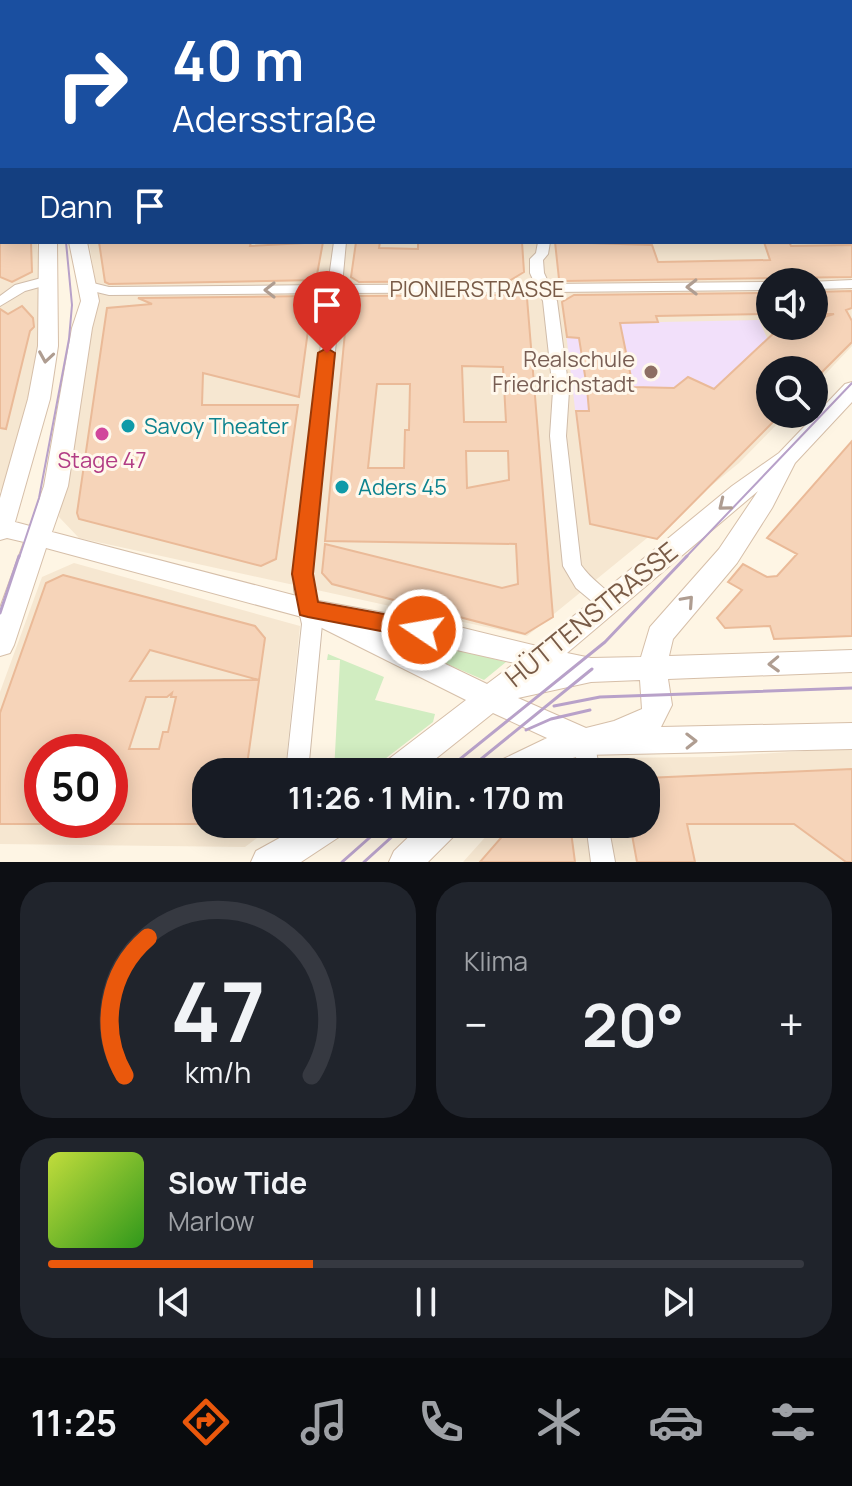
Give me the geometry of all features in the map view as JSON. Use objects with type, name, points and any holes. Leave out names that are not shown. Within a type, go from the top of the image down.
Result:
[{"type":"main road","points":[[48,244],[49,329],[39,399],[1,528],[308,609],[451,636],[591,670]]},
{"type":"main road","points":[[0,645],[41,537],[56,486],[82,328],[90,301],[78,244]]},
{"type":"main road","name":"HÜTTENSTRASSE","points":[[413,758],[740,492],[787,458],[852,389]]},
{"type":"main road","name":"HÜTTENSTRASSE","points":[[535,758],[548,751],[629,729],[654,717],[658,705],[652,668],[663,629],[728,556],[764,502],[787,458]]},
{"type":"main road","points":[[308,609],[585,742],[852,736]]},
{"type":"main road","points":[[492,695],[534,680],[591,670],[852,661]]},
{"type":"main road","points":[[405,862],[430,838]]},
{"type":"street","points":[[298,758],[312,624],[303,574],[340,244]]},
{"type":"street","points":[[544,244],[542,254],[536,259],[537,273],[550,301],[561,391],[558,436],[572,566],[583,583],[607,603]]},
{"type":"street","points":[[3,298],[20,288],[49,280]]},
{"type":"street","points":[[828,285],[852,284]]},
{"type":"street","name":"PIONIERSTRASSE","points":[[89,286],[109,291],[519,285],[544,288],[756,286]]},
{"type":"street","points":[[585,742],[587,758]]},
{"type":"street","points":[[599,838],[603,862]]},
{"type":"shaded area","points":[[0,244],[37,244],[45,329],[9,486],[0,491]]},
{"type":"shaded area","points":[[89,244],[851,244],[852,346],[828,371],[828,356],[756,356],[756,428],[773,428],[739,463],[527,636],[79,538],[59,517],[98,298]]},
{"type":"shaded area","name":"Realschule Friedrichstadt","points":[[756,320],[756,340],[768,340],[670,428],[577,426],[565,324]]},
{"type":"shaded area","points":[[74,563],[300,626],[286,758],[192,758],[192,838],[257,838],[245,847],[0,844],[0,692],[42,577]]},
{"type":"shaded area","points":[[852,748],[852,862],[463,862],[484,838],[660,838],[660,758],[603,758],[710,757]]},
{"type":"green space","points":[[370,628],[506,662],[484,680],[368,630]]},
{"type":"green space","points":[[328,654],[384,677],[375,700],[435,714],[433,722],[386,758],[335,758],[340,660],[327,660]]},
{"type":"building","points":[[0,244],[31,244],[32,272],[12,282],[0,277]]},
{"type":"building","points":[[99,244],[323,244],[316,280],[105,282]]},
{"type":"building","points":[[356,244],[418,249],[418,244],[522,244],[524,272],[509,281],[359,282],[351,277]]},
{"type":"building","points":[[555,244],[652,245],[658,262],[770,260],[765,244],[852,245],[852,277],[828,277],[828,268],[756,268],[756,278],[559,279]]},
{"type":"building","points":[[852,291],[852,308],[846,310],[852,321],[852,342],[828,366],[828,356],[756,356],[756,428],[767,428],[657,539],[590,524],[576,411],[589,411],[587,388],[579,338],[567,337],[562,302],[574,295],[756,293],[756,314],[656,316],[658,322],[620,323],[633,387],[674,388],[688,377],[714,389],[766,340],[828,340],[828,316],[834,314],[828,314],[828,292]]},
{"type":"building","points":[[523,295],[527,298],[553,617],[525,634],[332,584],[322,573],[325,544],[502,588],[518,584],[516,544],[325,541],[348,301],[355,296]],"holes":[[[462,366],[503,367],[506,422],[464,422]],[[377,384],[410,384],[404,468],[368,468]],[[466,451],[508,451],[509,480],[467,488]]]},
{"type":"building","points":[[310,296],[312,301],[299,397],[203,373],[202,405],[298,405],[276,559],[261,566],[79,519],[77,513],[107,308],[152,304],[138,298]]},
{"type":"building","points":[[22,306],[33,318],[34,327],[30,331],[6,429],[0,428],[0,309],[8,314]]},
{"type":"building","points":[[852,441],[852,636],[774,639],[770,626],[725,628],[717,618],[742,590],[728,582],[743,564],[767,577],[777,576],[797,554],[767,538]]},
{"type":"building","points":[[63,575],[255,626],[265,638],[248,758],[192,758],[192,824],[128,824],[128,734],[24,734],[24,824],[0,824],[0,713],[46,583]],"holes":[[[150,650],[259,680],[130,681]],[[172,693],[171,697],[176,697],[168,732],[163,732],[159,749],[129,749],[146,697],[167,697]]]},
{"type":"building","points":[[852,769],[852,862],[846,862],[794,824],[687,824],[695,862],[637,862],[633,838],[660,838],[660,777]]},
{"type":"building","points":[[501,838],[572,838],[575,862],[480,862]]},
{"type":"tram line","points":[[19,558],[39,498],[69,339],[72,305],[66,244]]},
{"type":"tram line","points":[[685,558],[852,383]]},
{"type":"tram line","points":[[0,613],[19,556]]},
{"type":"tram line","points":[[461,758],[605,642],[687,556]]},
{"type":"tram line","points":[[482,758],[592,669]]},
{"type":"tram line","points":[[554,706],[600,697],[852,688]]},
{"type":"tram line","points":[[526,730],[551,719],[590,710]]},
{"type":"tram line","points":[[342,862],[369,838]]},
{"type":"tram line","points":[[364,862],[391,838]]},
{"type":"railway","points":[[828,0],[852,0]]},
{"type":"place","name":"Realschule Friedrichstadt","points":[[651,372]]},
{"type":"place","name":"Savoy Theater","points":[[128,426]]},
{"type":"place","name":"Stage 47","points":[[102,434]]},
{"type":"place","name":"Aders 45","points":[[342,487]]},
{"type":"route","points":[[327,353],[303,574],[308,609],[422,630]]}]
